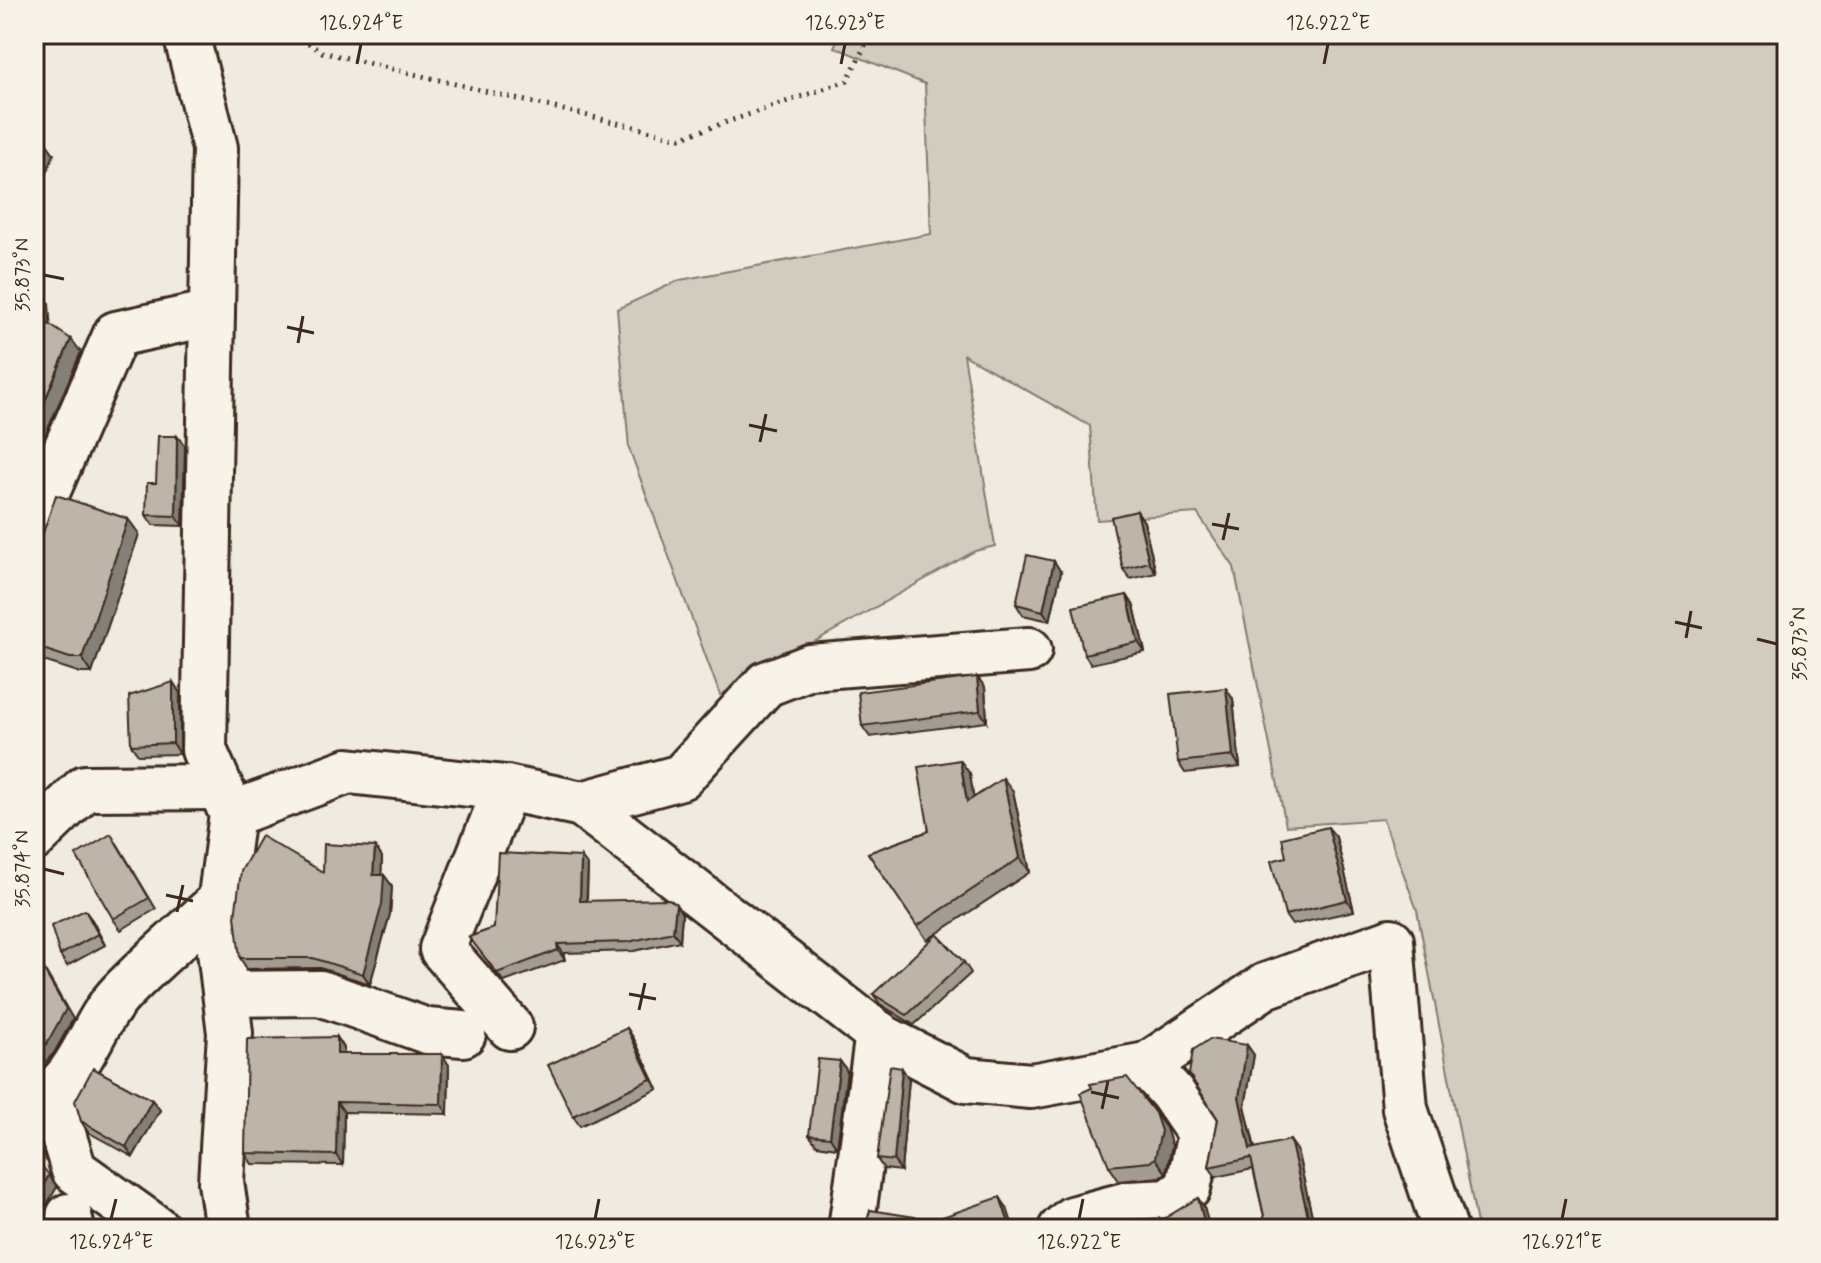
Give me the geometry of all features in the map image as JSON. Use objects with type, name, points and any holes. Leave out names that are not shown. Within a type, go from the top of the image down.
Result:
[{"type":"street","points":[[186,34],[215,148],[204,750],[226,800],[217,926],[230,1033],[221,1182],[228,1229]]},
{"type":"street","points":[[34,522],[116,334],[212,313]]},
{"type":"street","points":[[582,804],[681,777],[766,684],[810,667],[1029,650]]},
{"type":"street","points":[[34,799],[85,788],[226,800],[348,771],[506,788],[582,804],[878,1033],[966,1080],[1031,1086],[1147,1065],[1265,986],[1391,941],[1405,1109],[1445,1229]]},
{"type":"street","points":[[34,838],[85,788]]},
{"type":"street","points":[[506,788],[442,949],[510,1027]]},
{"type":"street","points":[[157,1229],[74,1170],[42,1100],[83,1057],[118,996],[220,901]]},
{"type":"street","points":[[226,994],[320,993],[427,1031],[463,1034]]},
{"type":"street","points":[[851,1229],[878,1033]]},
{"type":"street","points":[[1061,1229],[1072,1219],[1129,1204],[1169,1202],[1188,1188],[1200,1134],[1172,1093],[1147,1065]]},
{"type":"path","points":[[295,34],[322,52],[680,138],[847,81],[871,34]]},
{"type":"shaded area","points":[[840,34],[1787,34],[1787,1229],[1478,1229],[1417,910],[1383,819],[1286,826],[1234,567],[1197,513],[1097,520],[1090,426],[964,355],[995,546],[975,551],[720,695],[629,448],[617,309],[680,280],[931,234],[925,84],[834,47]]},
{"type":"building","points":[[34,137],[45,141],[34,169]]},
{"type":"building","points":[[34,283],[40,289],[41,319],[71,339],[34,426]]},
{"type":"building","points":[[158,436],[177,436],[176,516],[146,515],[147,483],[156,483]]},
{"type":"building","points":[[56,495],[128,519],[82,658],[70,658],[34,646],[34,559]]},
{"type":"building","points":[[1137,511],[1149,562],[1123,569],[1111,517]]},
{"type":"building","points":[[1027,555],[1054,561],[1043,611],[1016,604]]},
{"type":"building","points":[[1127,595],[1138,642],[1084,654],[1073,607]]},
{"type":"building","points":[[977,677],[980,711],[862,726],[858,692]]},
{"type":"building","points":[[173,682],[173,743],[131,745],[129,696]]},
{"type":"building","points":[[1226,688],[1233,756],[1178,762],[1170,694]]},
{"type":"building","points":[[960,760],[967,802],[1003,778],[1020,858],[917,926],[868,853],[929,831],[918,767]]},
{"type":"building","points":[[1328,827],[1347,900],[1285,915],[1271,861],[1286,857],[1282,838]]},
{"type":"building","points":[[111,834],[149,898],[113,919],[76,855]]},
{"type":"building","points":[[261,836],[323,872],[324,844],[375,847],[373,875],[384,875],[382,904],[363,974],[313,958],[240,958],[235,916],[241,871]]},
{"type":"building","points":[[498,853],[581,857],[580,901],[669,899],[676,904],[673,932],[628,942],[557,944],[558,950],[497,973],[469,937],[494,928]]},
{"type":"building","points":[[85,910],[98,934],[60,955],[51,926]]},
{"type":"building","points":[[937,934],[964,962],[907,1015],[873,994]]},
{"type":"building","points":[[34,953],[66,1009],[47,1043],[34,1057],[36,971]]},
{"type":"building","points":[[627,1028],[651,1079],[573,1116],[548,1065]]},
{"type":"building","points":[[337,1037],[337,1054],[442,1054],[441,1104],[337,1102],[336,1155],[245,1153],[247,1039]]},
{"type":"building","points":[[1210,1039],[1247,1045],[1239,1097],[1250,1149],[1290,1140],[1310,1225],[1294,1229],[1267,1229],[1251,1158],[1209,1167],[1218,1119],[1189,1074],[1193,1050]]},
{"type":"building","points":[[818,1059],[840,1061],[830,1137],[809,1135]]},
{"type":"building","points":[[890,1066],[902,1068],[894,1161],[877,1159]]},
{"type":"building","points":[[93,1068],[152,1100],[126,1147],[81,1121],[75,1101]]},
{"type":"building","points":[[1127,1077],[1155,1113],[1161,1131],[1155,1158],[1150,1162],[1109,1166],[1080,1093],[1092,1088],[1090,1084]]},
{"type":"building","points":[[34,1163],[42,1166],[49,1175],[34,1208]]},
{"type":"building","points":[[1000,1197],[1011,1229],[865,1229],[870,1210],[934,1220]]},
{"type":"building","points":[[1198,1198],[1206,1229],[1109,1229],[1132,1220],[1165,1218]]}]
